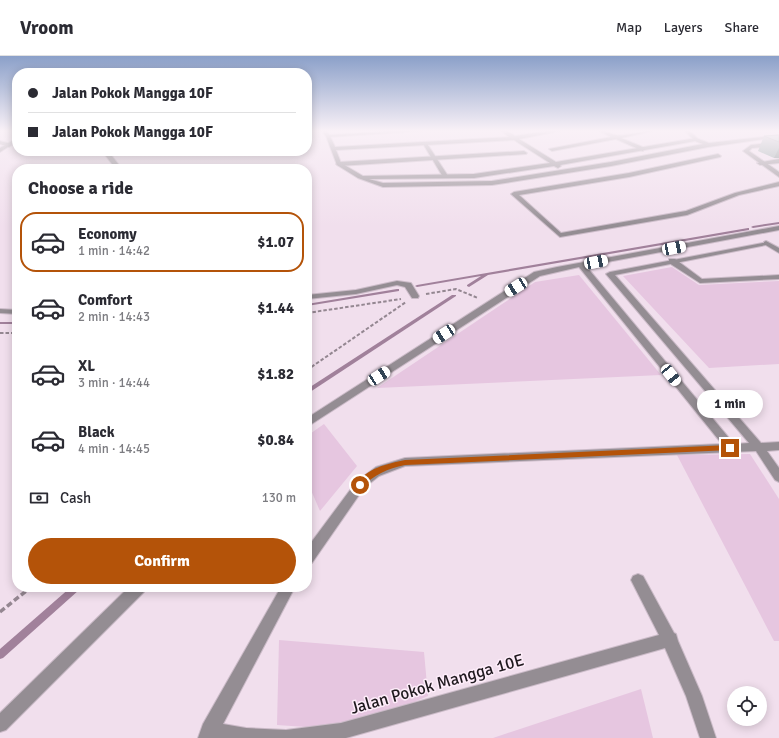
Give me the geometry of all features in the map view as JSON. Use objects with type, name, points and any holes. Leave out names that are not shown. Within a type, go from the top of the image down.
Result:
[{"type":"street","points":[[339,164],[373,162]]},
{"type":"street","points":[[436,162],[445,176]]},
{"type":"street","points":[[553,162],[573,175]]},
{"type":"street","points":[[364,177],[474,176],[569,162]]},
{"type":"street","points":[[339,164],[364,177],[372,184],[383,185],[480,184],[617,162]]},
{"type":"street","points":[[691,162],[629,175],[582,181],[514,194],[560,235],[687,213],[737,194],[779,184]]},
{"type":"street","points":[[760,162],[779,175]]},
{"type":"street","points":[[312,420],[536,274],[779,228]]},
{"type":"street","points":[[768,230],[779,236]]},
{"type":"street","points":[[779,251],[766,243],[610,274],[758,446],[779,477]]},
{"type":"street","points":[[672,262],[700,281],[779,277]]},
{"type":"street","points":[[581,265],[730,448]]},
{"type":"street","points":[[312,297],[356,292],[398,283],[408,285],[415,296]]},
{"type":"street","points":[[0,311],[12,312]]},
{"type":"street","points":[[312,552],[360,485],[370,474],[386,467],[405,462],[779,446]]},
{"type":"street","points":[[638,580],[671,639],[698,703],[708,738]]},
{"type":"street","points":[[0,724],[134,592]]},
{"type":"street","points":[[208,734],[285,592]]},
{"type":"street","name":"Jalan Pokok Mangga 10E","points":[[208,734],[286,738],[341,730],[671,639]]},
{"type":"path","points":[[312,312],[456,289],[491,303]]},
{"type":"path","points":[[312,367],[415,296]]},
{"type":"path","points":[[0,333],[12,333]]},
{"type":"path","points":[[0,612],[25,592]]},
{"type":"shaded area","points":[[672,267],[699,285],[779,281],[779,364],[709,368],[623,276]]},
{"type":"shaded area","points":[[579,275],[661,375],[377,388],[535,282]]},
{"type":"shaded area","points":[[324,424],[357,466],[320,511],[312,493],[312,432]]},
{"type":"shaded area","points":[[750,454],[779,499],[779,641],[774,641],[677,455]]},
{"type":"shaded area","points":[[279,640],[424,652],[428,696],[349,730],[277,725]]},
{"type":"shaded area","points":[[641,689],[653,738],[493,738]]},
{"type":"waterway","points":[[753,227],[779,223]]},
{"type":"waterway","points":[[417,286],[748,229]]},
{"type":"waterway","points":[[469,286],[486,275]]},
{"type":"waterway","points":[[312,304],[397,290]]},
{"type":"waterway","points":[[312,389],[454,296]]},
{"type":"waterway","points":[[0,323],[12,323]]},
{"type":"waterway","points":[[0,655],[70,592]]},
{"type":"route","points":[[360,485],[370,474],[386,467],[405,462],[730,448]]}]
